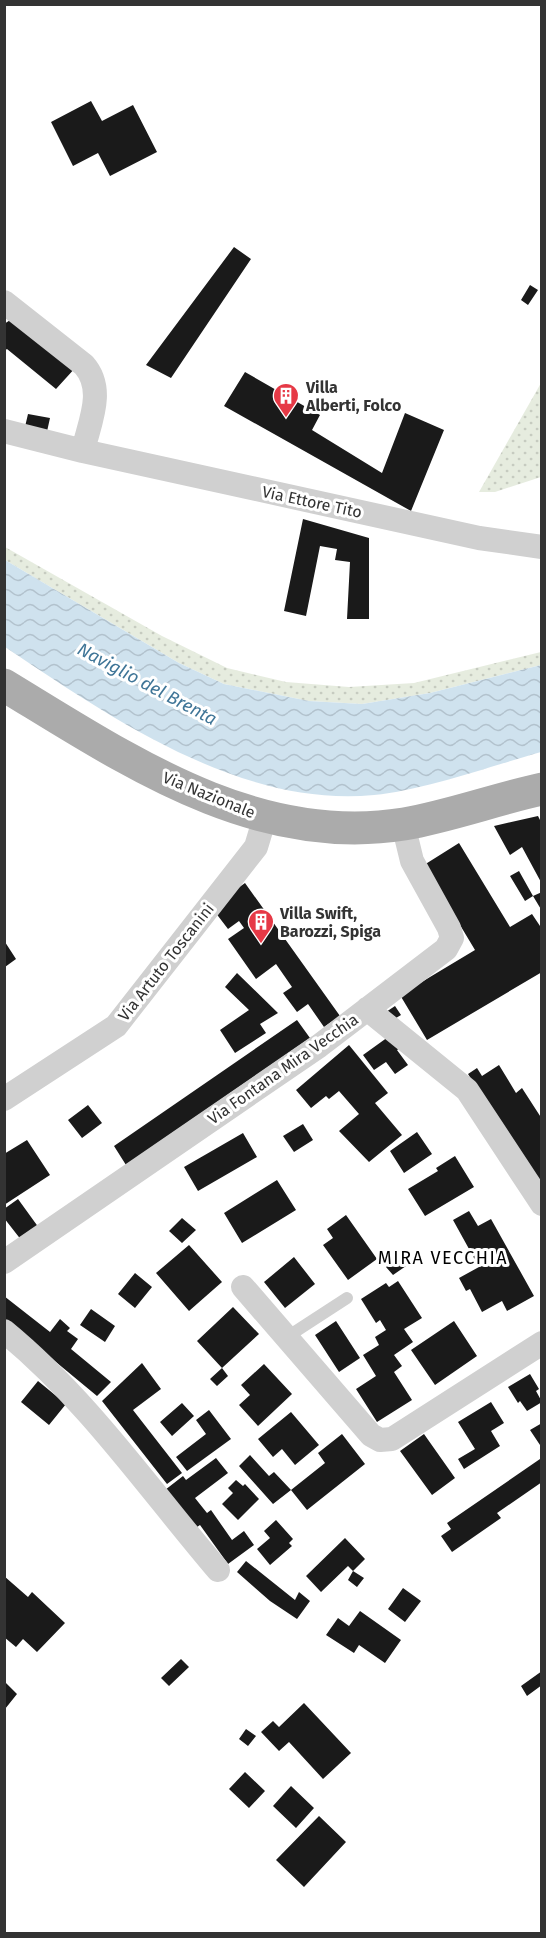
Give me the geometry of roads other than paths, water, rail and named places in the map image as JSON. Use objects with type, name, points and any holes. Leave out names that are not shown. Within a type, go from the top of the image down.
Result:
[{"type":"main road","name":"Via Nazionale","points":[[4,685],[129,761],[195,793],[265,817],[307,824],[360,828],[403,824],[542,789]]},
{"type":"street","points":[[4,302],[84,365],[90,374],[96,394],[84,452]]},
{"type":"street","name":"Via Ettore Tito","points":[[4,431],[84,452],[479,538],[542,547]]},
{"type":"street","name":"Via Artuto Toscanini","points":[[4,1099],[116,1026],[256,847],[265,817]]},
{"type":"street","name":"Via Fontana Mira Vecchia","points":[[4,1262],[318,1046],[446,949],[452,938],[449,928],[412,861],[403,824]]},
{"type":"street","points":[[367,1009],[467,1090],[542,1204]]},
{"type":"street","points":[[243,1287],[370,1435],[380,1440],[392,1439],[542,1343]]},
{"type":"street","points":[[4,1331],[40,1360],[78,1400],[218,1570]]},
{"type":"lane","points":[[287,1337],[347,1298]]},
{"type":"water","name":"Naviglio del Brenta","points":[[5,560],[179,663],[224,684],[309,701],[362,704],[430,693],[541,665],[541,752],[436,783],[374,795],[324,795],[275,787],[226,772],[179,752],[133,728],[5,647]]},
{"type":"place","name":"Villa Alberti, Folco","points":[[286,419]]},
{"type":"place","name":"Villa Swift, Barozzi, Spiga","points":[[261,945]]},
{"type":"district","name":"MIRA VECCHIA","points":[[443,1258]]}]
